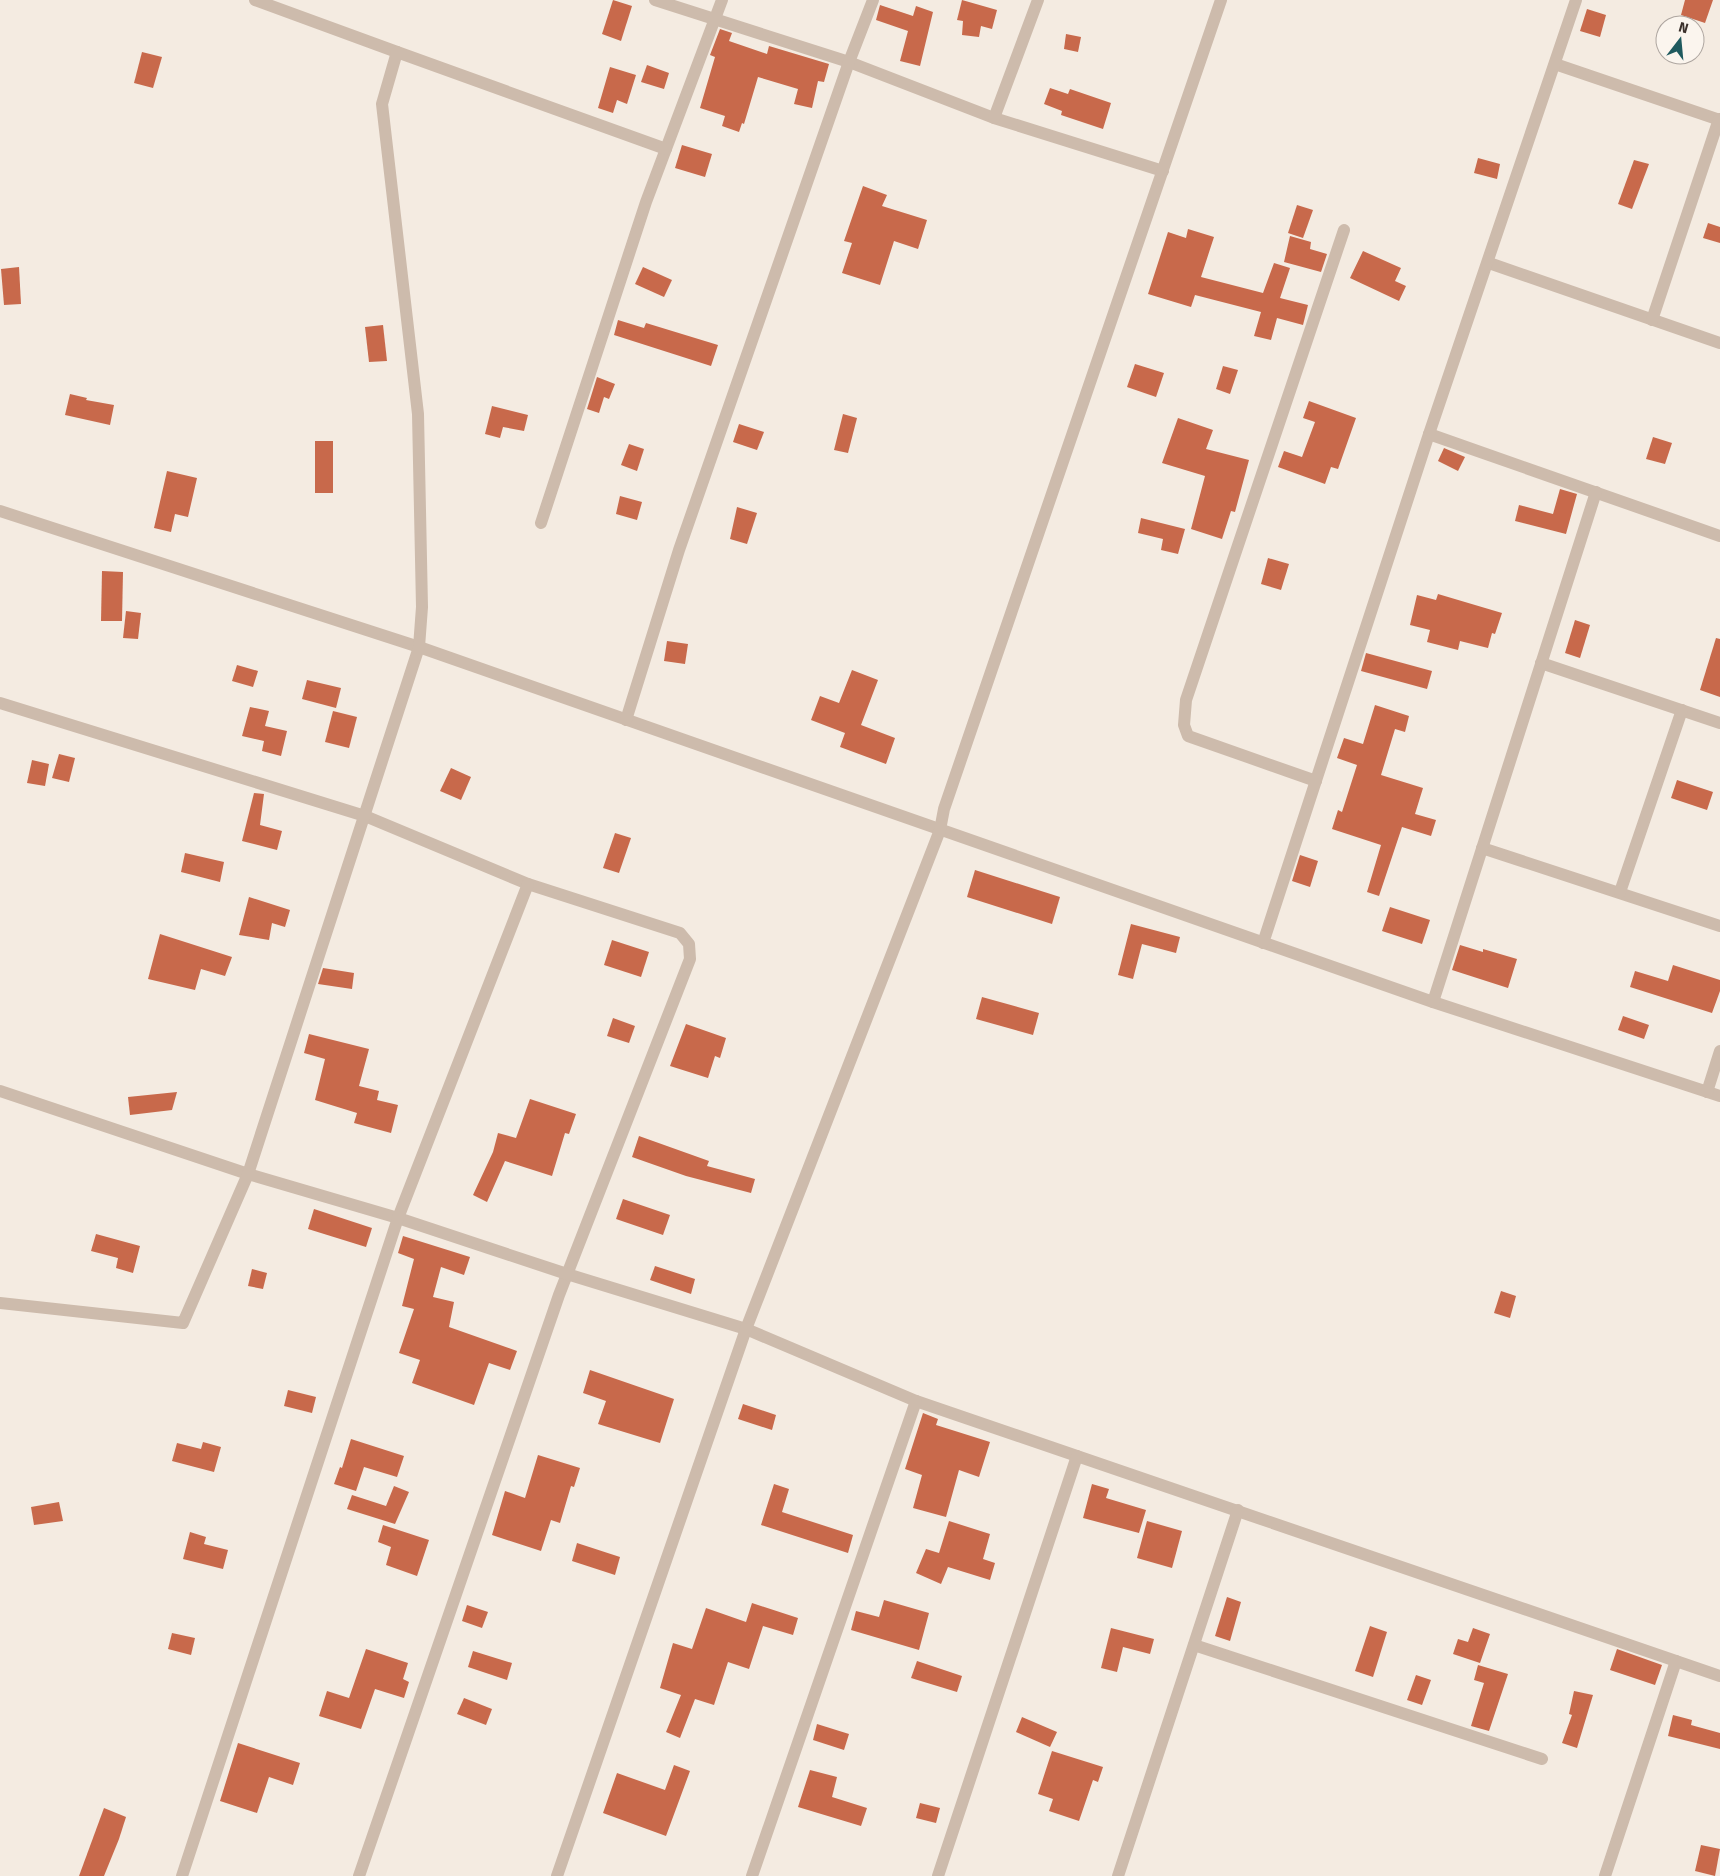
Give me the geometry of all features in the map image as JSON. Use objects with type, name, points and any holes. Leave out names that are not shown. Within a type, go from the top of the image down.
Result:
[{"type":"street","points":[[255,0],[666,149]]},
{"type":"street","points":[[655,0],[849,62],[994,118],[1163,170]]},
{"type":"street","points":[[541,523],[646,202],[722,0]]},
{"type":"street","points":[[626,720],[679,550],[849,62],[873,0]]},
{"type":"street","points":[[994,118],[1038,0]]},
{"type":"street","points":[[557,1876],[746,1329],[940,830],[947,800],[1221,0]]},
{"type":"street","points":[[1263,943],[1429,434],[1576,0]]},
{"type":"street","points":[[0,1303],[183,1323],[248,1174],[419,647],[422,607],[418,414],[382,104],[396,52]]},
{"type":"street","points":[[1555,64],[1720,120],[1652,320]]},
{"type":"street","points":[[1316,781],[1188,736],[1184,725],[1186,700],[1344,230]]},
{"type":"street","points":[[1488,263],[1720,343]]},
{"type":"street","points":[[1429,434],[1720,536]]},
{"type":"street","points":[[1433,1002],[1596,492]]},
{"type":"street","points":[[0,512],[419,647],[1433,1002],[1720,1096]]},
{"type":"street","points":[[1542,663],[1720,723]]},
{"type":"street","points":[[0,703],[365,816],[528,884],[680,933],[689,944],[690,959],[567,1274],[359,1876]]},
{"type":"street","points":[[1620,892],[1682,710]]},
{"type":"street","points":[[1482,848],[1720,926]]},
{"type":"street","points":[[182,1876],[398,1218],[528,884]]},
{"type":"street","points":[[1707,1092],[1720,1052]]},
{"type":"street","points":[[0,1091],[248,1174],[398,1218],[567,1274],[746,1329],[916,1401],[1720,1676]]},
{"type":"street","points":[[752,1876],[916,1401]]},
{"type":"street","points":[[938,1876],[1077,1456]]},
{"type":"street","points":[[1118,1876],[1238,1510]]},
{"type":"street","points":[[1194,1645],[1542,1759]]},
{"type":"street","points":[[1606,1876],[1676,1661]]},
{"type":"building","points":[[613,0],[632,6],[621,41],[602,34]]},
{"type":"building","points":[[962,0],[997,10],[992,29],[981,26],[979,37],[962,35],[963,21],[957,20]]},
{"type":"building","points":[[1685,0],[1713,0],[1705,23],[1705,15],[1681,15]]},
{"type":"building","points":[[880,5],[913,16],[916,6],[933,12],[920,66],[900,61],[908,31],[876,20]]},
{"type":"building","points":[[1587,9],[1606,15],[1600,37],[1580,31]]},
{"type":"building","points":[[720,29],[732,33],[729,41],[767,54],[769,46],[829,64],[824,82],[818,81],[812,108],[794,104],[798,89],[758,77],[744,124],[742,123],[739,132],[722,126],[725,116],[700,108],[715,57],[710,55]]},
{"type":"building","points":[[1066,34],[1081,37],[1078,52],[1064,49]]},
{"type":"building","points":[[142,52],[162,57],[153,88],[134,83]]},
{"type":"building","points":[[647,65],[669,73],[664,89],[641,82]]},
{"type":"building","points":[[610,67],[636,75],[627,104],[617,100],[613,113],[598,108]]},
{"type":"building","points":[[1050,88],[1068,94],[1070,89],[1111,103],[1103,129],[1061,115],[1062,111],[1044,104]]},
{"type":"building","points":[[682,145],[712,154],[705,177],[675,168]]},
{"type":"building","points":[[1478,158],[1500,164],[1497,179],[1474,173]]},
{"type":"building","points":[[1634,160],[1649,164],[1632,209],[1618,204]]},
{"type":"building","points":[[863,186],[887,195],[882,206],[927,220],[918,249],[894,241],[880,285],[842,273],[852,243],[844,241]]},
{"type":"building","points":[[1297,205],[1313,210],[1303,238],[1288,233]]},
{"type":"building","points":[[1708,223],[1720,227],[1720,243],[1703,238]]},
{"type":"building","points":[[1188,229],[1214,237],[1201,277],[1263,293],[1274,263],[1290,268],[1280,298],[1308,305],[1303,325],[1277,318],[1271,340],[1254,336],[1261,312],[1195,295],[1191,307],[1148,294],[1168,232],[1186,238]]},
{"type":"building","points":[[1290,236],[1311,242],[1310,249],[1327,254],[1321,272],[1284,262]]},
{"type":"building","points":[[1363,251],[1401,268],[1395,281],[1406,286],[1399,301],[1350,278]]},
{"type":"building","points":[[19,267],[21,304],[4,305],[1,269]]},
{"type":"building","points":[[643,267],[672,280],[664,297],[635,284]]},
{"type":"building","points":[[618,320],[644,328],[646,323],[718,345],[711,366],[614,335]]},
{"type":"building","points":[[383,325],[387,361],[369,362],[365,327]]},
{"type":"building","points":[[1135,364],[1164,373],[1156,397],[1127,387]]},
{"type":"building","points":[[1223,366],[1238,370],[1230,394],[1216,389]]},
{"type":"building","points":[[597,377],[615,384],[609,399],[604,397],[599,413],[587,409]]},
{"type":"building","points":[[70,394],[87,398],[86,400],[114,405],[110,425],[65,415]]},
{"type":"building","points":[[1309,401],[1356,418],[1338,469],[1331,467],[1325,484],[1278,467],[1284,451],[1302,457],[1315,422],[1303,418]]},
{"type":"building","points":[[492,406],[528,415],[524,431],[503,427],[500,438],[485,434]]},
{"type":"building","points":[[843,414],[857,418],[848,453],[834,450]]},
{"type":"building","points":[[1178,418],[1213,430],[1206,449],[1249,460],[1235,512],[1231,511],[1222,539],[1191,529],[1205,476],[1162,463]]},
{"type":"building","points":[[739,424],[764,432],[757,450],[733,442]]},
{"type":"building","points":[[1653,437],[1672,443],[1665,464],[1646,459]]},
{"type":"building","points":[[315,441],[333,441],[333,493],[315,493]]},
{"type":"building","points":[[629,444],[644,449],[637,471],[621,465]]},
{"type":"building","points":[[1444,448],[1465,457],[1458,471],[1438,461]]},
{"type":"building","points":[[167,471],[197,478],[188,517],[175,514],[171,532],[154,528]]},
{"type":"building","points":[[1560,489],[1577,494],[1566,534],[1515,521],[1519,505],[1553,514]]},
{"type":"building","points":[[620,496],[642,502],[637,520],[616,514]]},
{"type":"building","points":[[737,507],[757,513],[747,544],[730,539]]},
{"type":"building","points":[[1141,518],[1185,529],[1178,554],[1161,550],[1163,539],[1138,533]]},
{"type":"building","points":[[1268,558],[1289,564],[1281,590],[1261,584]]},
{"type":"building","points":[[102,571],[123,572],[122,621],[101,621]]},
{"type":"building","points":[[1438,594],[1502,613],[1495,634],[1492,633],[1488,648],[1460,641],[1458,650],[1427,642],[1430,630],[1410,625],[1417,595],[1436,600]]},
{"type":"building","points":[[126,611],[141,613],[138,639],[123,638]]},
{"type":"building","points":[[1575,620],[1590,625],[1580,658],[1565,653]]},
{"type":"building","points":[[1716,638],[1720,639],[1720,697],[1700,690]]},
{"type":"building","points":[[667,641],[688,644],[685,664],[664,661]]},
{"type":"building","points":[[1366,653],[1432,671],[1427,689],[1361,671]]},
{"type":"building","points":[[237,665],[258,671],[253,687],[232,681]]},
{"type":"building","points":[[852,670],[878,680],[861,725],[895,738],[886,764],[840,747],[845,733],[811,720],[820,696],[839,703]]},
{"type":"building","points":[[307,680],[341,688],[336,708],[302,699]]},
{"type":"building","points":[[1375,705],[1409,716],[1405,732],[1395,729],[1381,775],[1423,788],[1415,814],[1436,820],[1431,836],[1402,827],[1379,896],[1367,892],[1381,845],[1332,829],[1338,810],[1342,812],[1357,765],[1337,758],[1344,738],[1363,744]]},
{"type":"building","points":[[250,707],[269,711],[265,726],[287,731],[281,756],[262,751],[264,741],[242,736]]},
{"type":"building","points":[[333,711],[357,717],[349,748],[325,742]]},
{"type":"building","points":[[59,754],[75,758],[69,782],[52,778]]},
{"type":"building","points":[[32,760],[49,764],[45,786],[27,783]]},
{"type":"building","points":[[451,768],[471,777],[461,800],[440,791]]},
{"type":"building","points":[[1677,780],[1713,792],[1707,810],[1671,798]]},
{"type":"building","points":[[254,793],[264,794],[260,825],[282,831],[277,850],[242,841]]},
{"type":"building","points":[[615,833],[631,838],[619,873],[603,868]]},
{"type":"building","points":[[185,853],[224,862],[220,882],[181,872]]},
{"type":"building","points":[[1300,855],[1318,861],[1310,887],[1292,881]]},
{"type":"building","points":[[975,870],[1060,897],[1052,924],[967,897]]},
{"type":"building","points":[[249,897],[290,910],[285,927],[272,923],[269,940],[239,935]]},
{"type":"building","points":[[1390,907],[1430,920],[1422,944],[1382,931]]},
{"type":"building","points":[[1131,924],[1180,937],[1176,953],[1142,944],[1133,979],[1118,975]]},
{"type":"building","points":[[160,934],[232,957],[225,976],[201,969],[195,990],[148,979]]},
{"type":"building","points":[[612,940],[649,952],[641,977],[604,965]]},
{"type":"building","points":[[1460,945],[1483,952],[1483,949],[1517,959],[1508,988],[1452,970]]},
{"type":"building","points":[[1673,965],[1720,980],[1720,991],[1712,1013],[1630,987],[1635,971],[1668,981]]},
{"type":"building","points":[[323,968],[354,973],[352,989],[318,984]]},
{"type":"building","points":[[982,997],[1039,1013],[1033,1035],[976,1019]]},
{"type":"building","points":[[1623,1016],[1649,1025],[1644,1039],[1618,1030]]},
{"type":"building","points":[[613,1018],[635,1026],[629,1043],[607,1036]]},
{"type":"building","points":[[686,1024],[726,1038],[720,1058],[715,1056],[708,1078],[670,1066]]},
{"type":"building","points":[[309,1034],[369,1049],[359,1086],[379,1091],[377,1100],[398,1105],[391,1133],[354,1123],[357,1113],[315,1100],[325,1059],[304,1053]]},
{"type":"building","points":[[177,1092],[172,1110],[130,1115],[128,1097]]},
{"type":"building","points":[[530,1099],[576,1114],[569,1134],[565,1133],[552,1176],[505,1161],[487,1202],[473,1195],[493,1152],[498,1133],[516,1138]]},
{"type":"building","points":[[639,1136],[709,1161],[707,1166],[755,1179],[751,1193],[686,1176],[632,1157]]},
{"type":"building","points":[[623,1199],[670,1215],[663,1235],[616,1219]]},
{"type":"building","points":[[314,1209],[372,1228],[366,1247],[308,1229]]},
{"type":"building","points":[[96,1234],[140,1246],[133,1273],[116,1268],[118,1258],[91,1251]]},
{"type":"building","points":[[403,1236],[470,1257],[464,1275],[441,1267],[433,1297],[454,1302],[449,1327],[517,1351],[510,1370],[489,1363],[474,1405],[412,1383],[420,1360],[399,1353],[414,1309],[402,1306],[414,1259],[398,1253]]},
{"type":"building","points":[[655,1266],[695,1279],[691,1294],[650,1280]]},
{"type":"building","points":[[252,1269],[267,1273],[263,1289],[248,1286]]},
{"type":"building","points":[[1501,1291],[1516,1296],[1510,1318],[1494,1313]]},
{"type":"building","points":[[590,1370],[674,1399],[660,1443],[598,1424],[606,1401],[583,1393]]},
{"type":"building","points":[[288,1390],[316,1397],[312,1413],[284,1406]]},
{"type":"building","points":[[743,1404],[776,1415],[772,1430],[738,1419]]},
{"type":"building","points":[[923,1413],[938,1419],[936,1425],[990,1442],[979,1477],[959,1470],[946,1517],[913,1508],[922,1475],[905,1469]]},
{"type":"building","points":[[351,1439],[404,1456],[397,1477],[364,1467],[356,1491],[334,1484],[340,1467],[342,1468]]},
{"type":"building","points":[[203,1442],[221,1447],[214,1472],[172,1461],[177,1443],[201,1449]]},
{"type":"building","points":[[538,1455],[580,1468],[574,1487],[571,1486],[560,1523],[551,1520],[541,1551],[492,1535],[505,1491],[525,1498]]},
{"type":"building","points":[[774,1484],[789,1489],[782,1512],[853,1535],[848,1553],[761,1525]]},
{"type":"building","points":[[1092,1484],[1109,1489],[1106,1498],[1146,1510],[1139,1533],[1083,1518]]},
{"type":"building","points":[[394,1486],[409,1492],[395,1524],[347,1509],[352,1495],[386,1506]]},
{"type":"building","points":[[59,1502],[63,1521],[34,1525],[31,1507]]},
{"type":"building","points":[[949,1521],[990,1534],[983,1559],[995,1563],[990,1580],[948,1567],[941,1584],[916,1573],[926,1549],[939,1553]]},
{"type":"building","points":[[1147,1521],[1182,1531],[1172,1568],[1137,1558]]},
{"type":"building","points":[[383,1525],[429,1540],[417,1576],[386,1565],[391,1547],[378,1542]]},
{"type":"building","points":[[190,1532],[206,1537],[204,1544],[228,1550],[223,1569],[183,1559]]},
{"type":"building","points":[[577,1543],[620,1557],[615,1575],[572,1561]]},
{"type":"building","points":[[1227,1597],[1241,1602],[1230,1641],[1215,1636]]},
{"type":"building","points":[[884,1600],[929,1613],[919,1650],[851,1630],[856,1611],[879,1617]]},
{"type":"building","points":[[752,1603],[798,1618],[793,1635],[763,1626],[749,1669],[728,1662],[714,1705],[695,1699],[680,1738],[666,1732],[681,1695],[660,1688],[673,1643],[692,1649],[706,1608],[746,1622]]},
{"type":"building","points":[[467,1605],[488,1612],[482,1628],[462,1621]]},
{"type":"building","points":[[1370,1626],[1387,1632],[1373,1677],[1355,1671]]},
{"type":"building","points":[[1111,1628],[1154,1639],[1150,1654],[1123,1647],[1117,1672],[1101,1668]]},
{"type":"building","points":[[1473,1628],[1490,1634],[1480,1663],[1453,1654],[1458,1639],[1468,1642]]},
{"type":"building","points":[[172,1633],[195,1638],[191,1655],[168,1649]]},
{"type":"building","points":[[366,1649],[408,1663],[403,1679],[409,1682],[404,1698],[375,1689],[361,1729],[319,1716],[327,1691],[349,1698]]},
{"type":"building","points":[[1617,1649],[1662,1665],[1655,1685],[1610,1670]]},
{"type":"building","points":[[473,1651],[512,1663],[507,1680],[468,1667]]},
{"type":"building","points":[[917,1661],[962,1676],[957,1692],[911,1678]]},
{"type":"building","points":[[1478,1665],[1508,1674],[1489,1731],[1471,1726],[1484,1683],[1474,1680]]},
{"type":"building","points":[[1416,1675],[1431,1680],[1422,1705],[1407,1700]]},
{"type":"building","points":[[1574,1691],[1593,1695],[1577,1748],[1562,1743],[1572,1715],[1569,1714]]},
{"type":"building","points":[[464,1698],[492,1709],[486,1725],[457,1714]]},
{"type":"building","points":[[1673,1715],[1692,1720],[1691,1725],[1720,1733],[1720,1749],[1668,1736]]},
{"type":"building","points":[[1022,1717],[1057,1732],[1050,1747],[1016,1732]]},
{"type":"building","points":[[817,1724],[849,1734],[844,1750],[813,1740]]},
{"type":"building","points":[[238,1743],[300,1763],[293,1785],[269,1777],[257,1813],[220,1801]]},
{"type":"building","points":[[1052,1751],[1103,1767],[1098,1782],[1093,1780],[1079,1821],[1049,1811],[1053,1799],[1038,1794]]},
{"type":"building","points":[[674,1765],[690,1771],[666,1836],[603,1813],[617,1773],[665,1790]]},
{"type":"building","points":[[810,1770],[837,1777],[832,1797],[867,1808],[861,1826],[798,1807]]},
{"type":"building","points":[[920,1803],[940,1808],[936,1823],[916,1818]]},
{"type":"building","points":[[104,1808],[126,1817],[119,1839],[104,1876],[79,1876]]},
{"type":"building","points":[[1701,1845],[1720,1849],[1715,1876],[1695,1871]]}]
